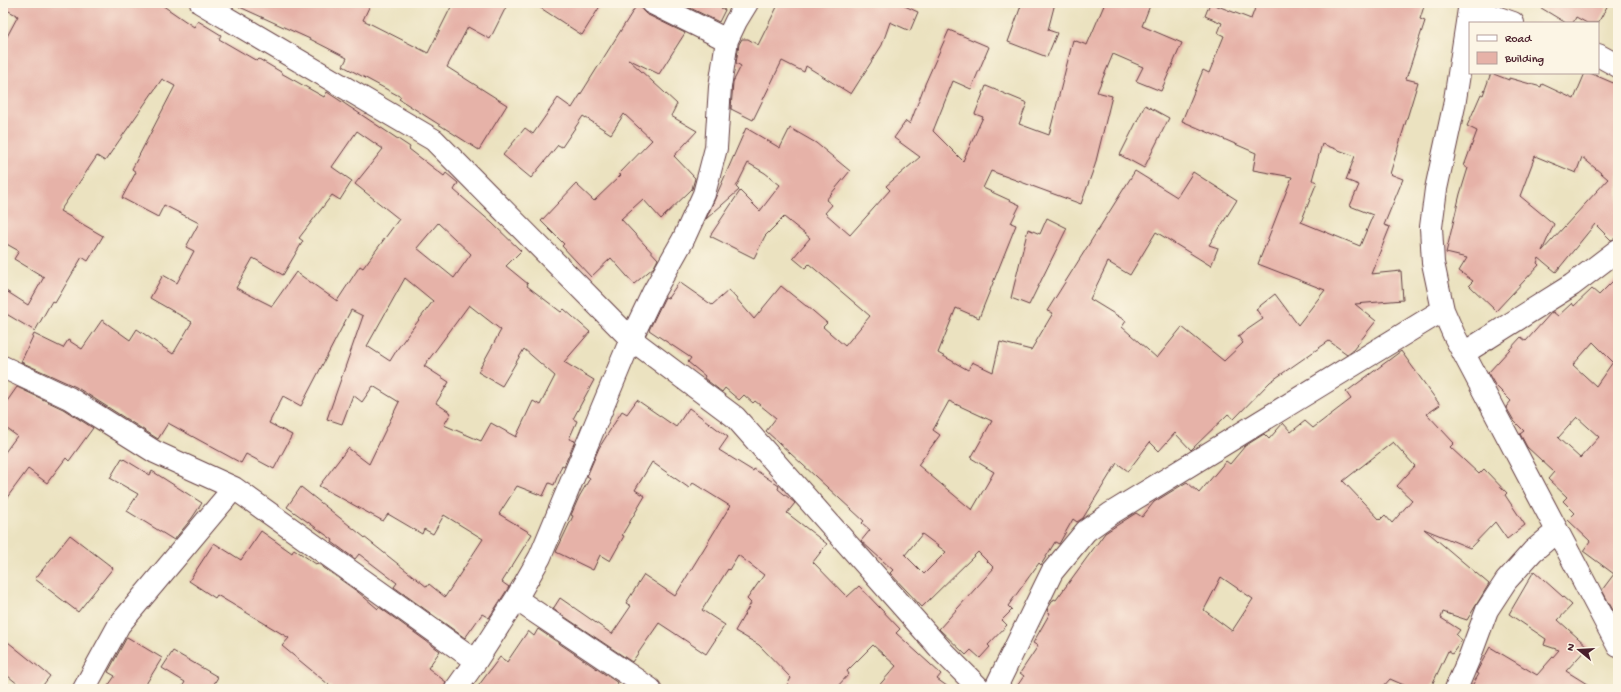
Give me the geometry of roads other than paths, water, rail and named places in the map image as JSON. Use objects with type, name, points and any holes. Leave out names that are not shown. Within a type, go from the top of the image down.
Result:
[{"type":"street","points":[[652,3],[727,40]]},
{"type":"street","points":[[456,689],[516,599],[540,557],[631,339],[653,293],[683,240],[704,194],[716,148],[720,87],[727,40],[746,3]]},
{"type":"street","points":[[210,5],[434,140],[631,339],[735,417],[943,652],[980,689]]},
{"type":"street","points":[[1510,22],[1470,6],[1454,106],[1436,189],[1431,227],[1433,263],[1443,310],[1464,353],[1618,646]]},
{"type":"street","points":[[1599,56],[1618,66]]},
{"type":"street","points":[[1464,353],[1572,285],[1618,250]]},
{"type":"street","points":[[995,689],[1052,572],[1086,531],[1110,514],[1443,310]]},
{"type":"street","points":[[3,367],[69,398],[155,452],[234,488],[476,661]]},
{"type":"street","points":[[84,689],[120,625],[234,488]]},
{"type":"street","points":[[1456,689],[1488,610],[1506,581],[1533,551],[1557,530]]},
{"type":"street","points":[[516,599],[650,689]]}]
